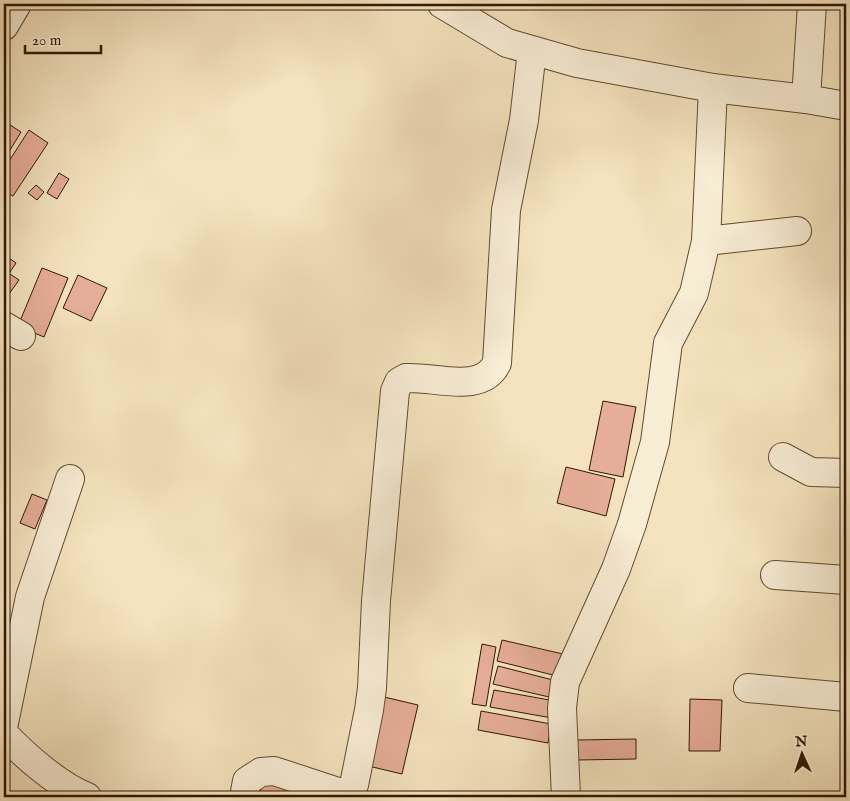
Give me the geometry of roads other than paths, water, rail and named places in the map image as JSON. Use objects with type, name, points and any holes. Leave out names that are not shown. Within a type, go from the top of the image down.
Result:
[{"type":"street","points":[[4,26],[17,4]]},
{"type":"street","points":[[442,4],[507,43],[532,52],[577,63],[713,88],[806,99],[846,106]]},
{"type":"street","points":[[806,99],[812,4]]},
{"type":"street","points":[[244,797],[247,781],[261,772],[274,771],[338,792],[346,792],[354,784],[366,734],[372,688],[376,601],[394,392],[399,382],[406,378],[464,382],[479,380],[492,373],[497,363],[506,210],[524,120],[532,52]]},
{"type":"street","points":[[566,797],[562,708],[565,682],[616,569],[641,495],[655,442],[668,343],[694,293],[706,241],[713,88]]},
{"type":"street","points":[[706,241],[797,231]]},
{"type":"street","points":[[783,457],[811,472],[846,473]]},
{"type":"street","points":[[4,723],[30,597],[70,479]]},
{"type":"street","points":[[775,575],[846,580]]},
{"type":"street","points":[[748,688],[846,697]]},
{"type":"street","points":[[4,734],[15,746],[75,792],[87,797]]}]
